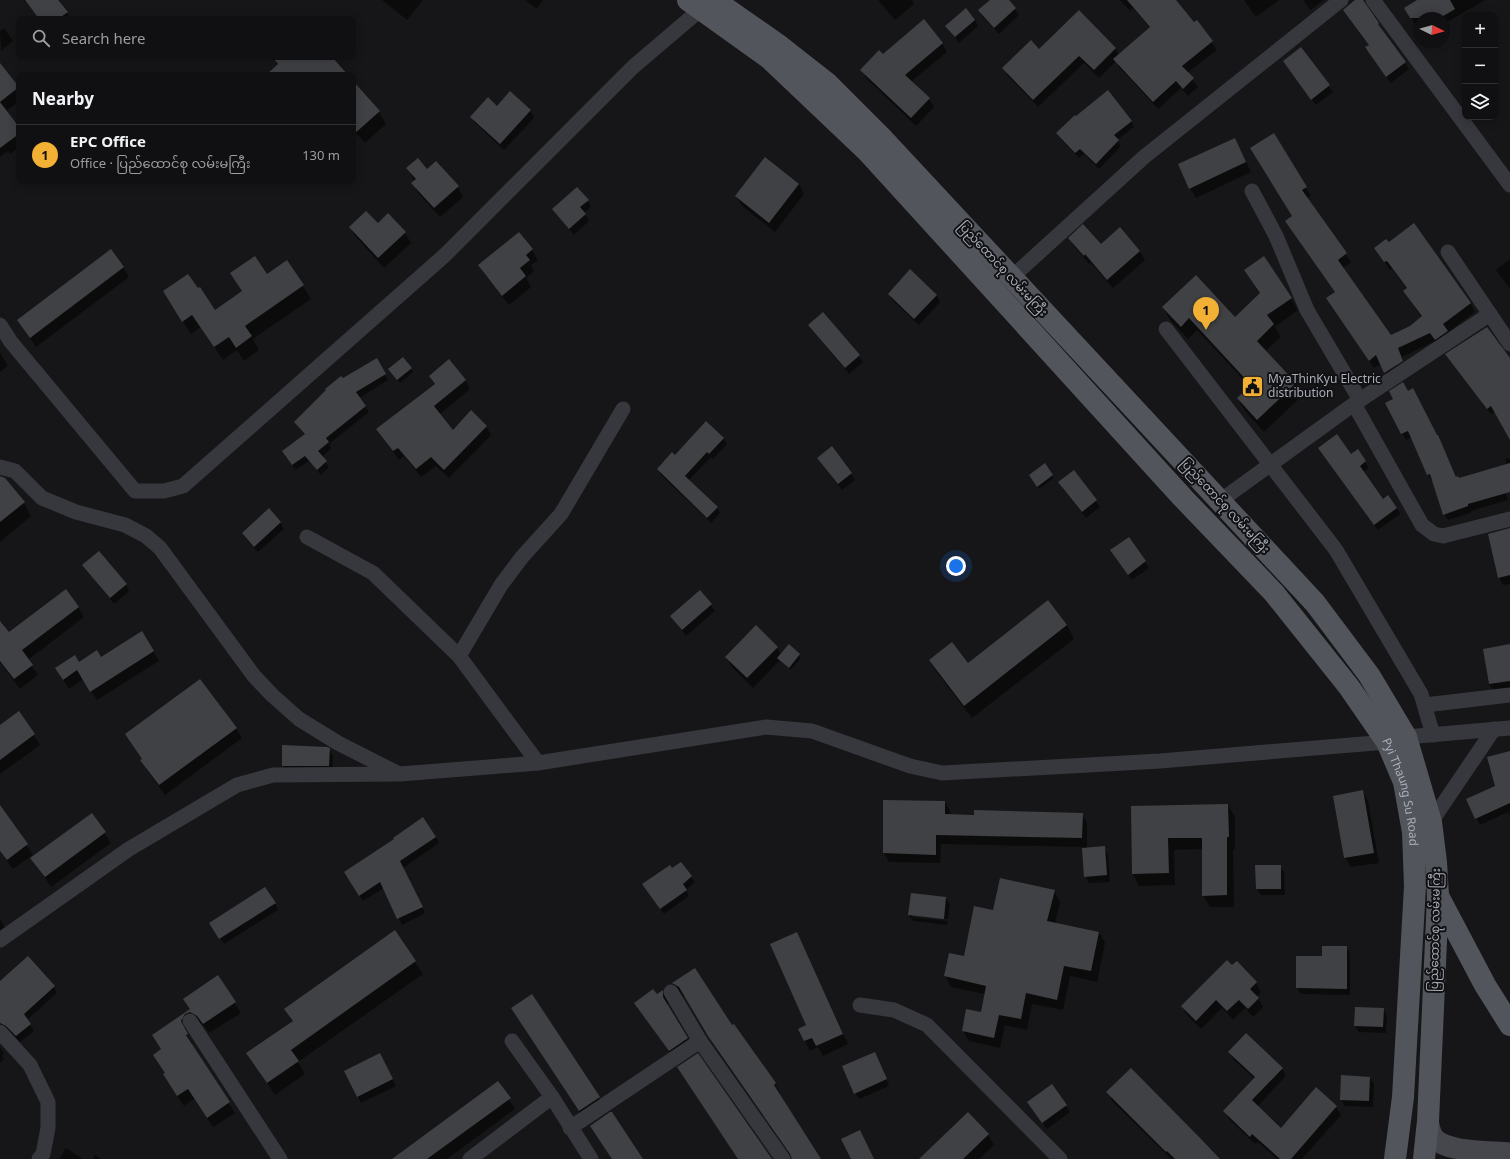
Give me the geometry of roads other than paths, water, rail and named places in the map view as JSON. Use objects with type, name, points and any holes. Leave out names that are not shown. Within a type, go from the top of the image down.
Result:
[{"type":"main road","name":"ပြည်ထောင်စု လမ်းမကြီး","points":[[701,3],[777,44],[828,84],[881,137],[1315,603],[1369,675],[1431,822],[1436,862],[1438,896],[1428,1121],[1424,1159]]},
{"type":"main road","name":"Pyi Thaung Su Road","points":[[701,3],[769,58],[868,152],[1183,498],[1274,593],[1349,687],[1396,739],[1413,832],[1415,886],[1403,1097],[1395,1159]]},
{"type":"main road","points":[[1438,896],[1485,985],[1510,1026]]},
{"type":"main road","points":[[1428,1121],[1434,1138],[1446,1146],[1468,1150],[1510,1153]]},
{"type":"main road","points":[[1504,1159],[1510,1157]]},
{"type":"street","points":[[1011,278],[1144,157],[1341,0]]},
{"type":"street","points":[[1373,0],[1510,185]]},
{"type":"street","points":[[0,325],[11,342],[135,491],[164,491],[183,486],[445,255],[633,67],[701,3]]},
{"type":"street","points":[[1252,191],[1276,236],[1307,310],[1422,525],[1434,534],[1443,536],[1510,519]]},
{"type":"street","points":[[1448,252],[1510,344]]},
{"type":"street","points":[[1220,501],[1357,402],[1490,314]]},
{"type":"street","points":[[1166,329],[1336,550],[1422,694],[1433,735]]},
{"type":"street","points":[[459,656],[501,585],[522,557],[561,514],[623,409]]},
{"type":"street","points":[[0,467],[15,471],[42,498],[76,512],[125,525],[146,536],[160,548],[254,676],[272,695],[298,719],[338,743],[400,774]]},
{"type":"street","points":[[307,537],[373,573],[459,656],[538,763]]},
{"type":"street","points":[[1425,705],[1510,695]]},
{"type":"street","points":[[0,940],[129,849],[238,785],[273,775],[400,774],[538,763],[766,727],[812,731],[910,766],[942,773],[1160,761],[1510,728]]},
{"type":"street","points":[[1431,822],[1494,729]]},
{"type":"street","points":[[671,992],[700,1041],[783,1159]]},
{"type":"street","points":[[860,1005],[894,1010],[927,1025],[1060,1159]]},
{"type":"street","points":[[190,1021],[280,1159]]},
{"type":"street","points":[[0,1032],[30,1066],[48,1102],[48,1128],[43,1154],[39,1159]]},
{"type":"street","points":[[512,1040],[552,1097],[570,1128],[591,1159]]},
{"type":"street","points":[[570,1128],[700,1041]]},
{"type":"street","points":[[470,1159],[552,1097]]},
{"type":"place","name":"EPC Office","points":[[1206,330]]},
{"type":"place","name":"MyaThinKyu Electric distribution","points":[[1252,386]]}]
